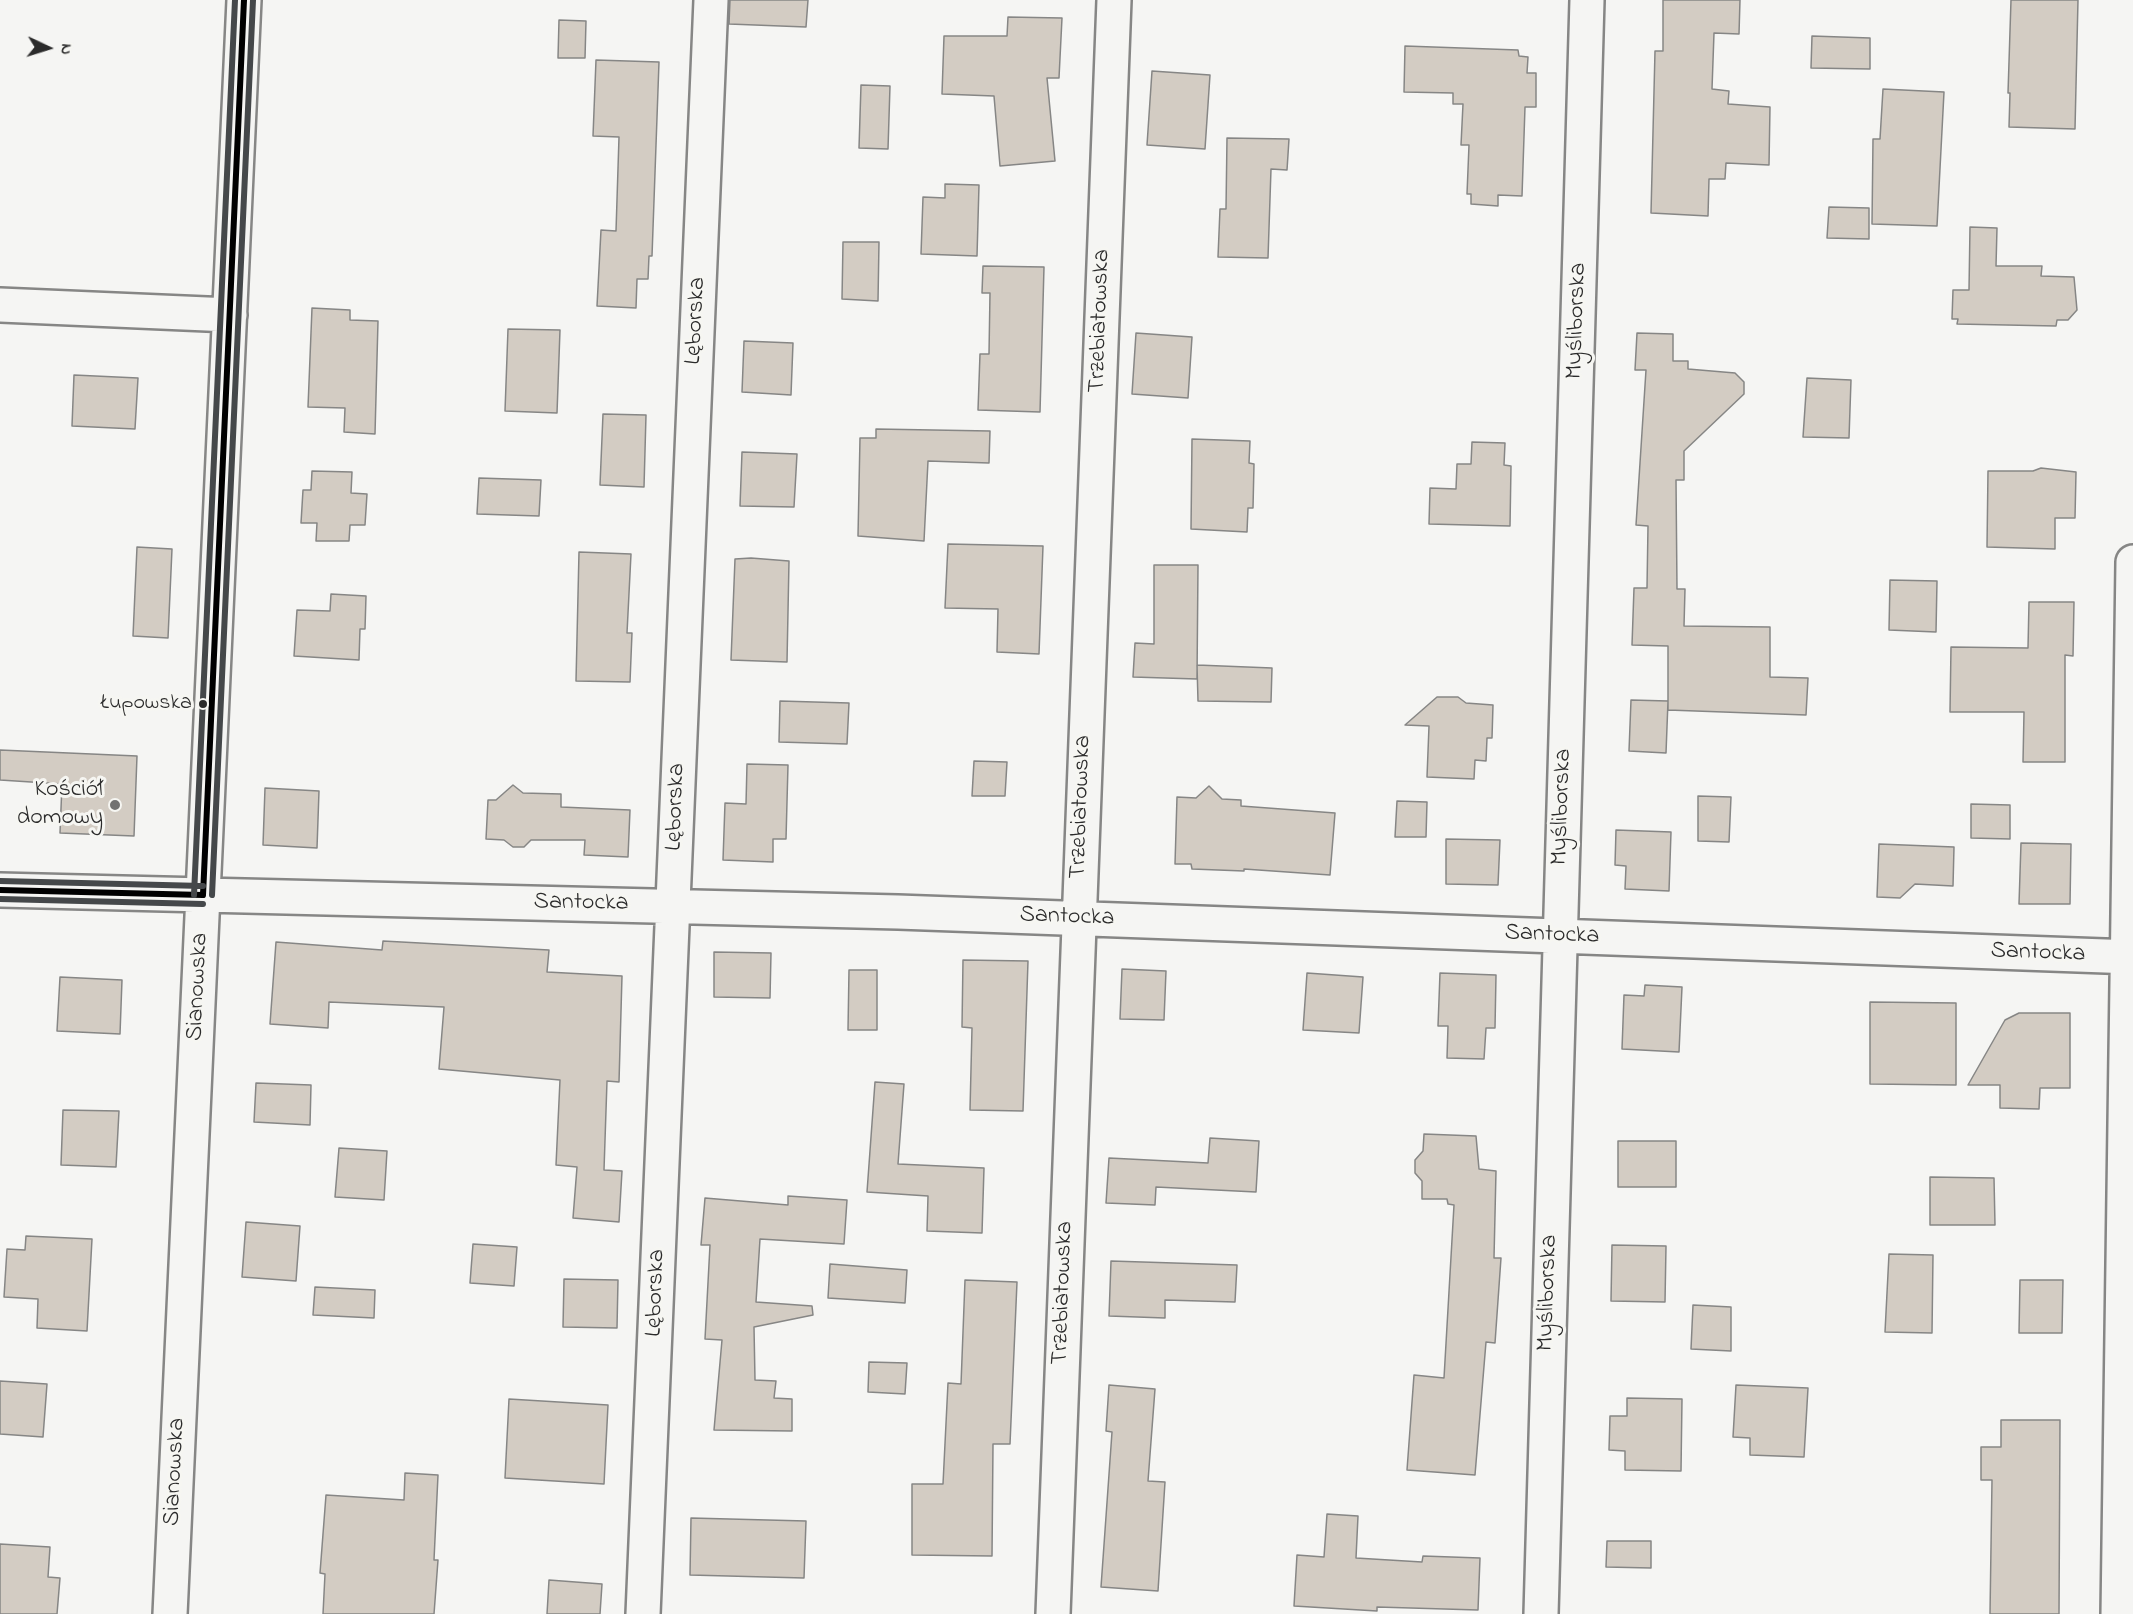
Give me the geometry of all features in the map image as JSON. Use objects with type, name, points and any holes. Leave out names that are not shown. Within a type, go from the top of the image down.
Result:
[{"type":"street","name":"Sianowska","points":[[170,1614],[244,0]]},
{"type":"street","name":"Lęborska","points":[[643,1614],[711,0]]},
{"type":"street","name":"Trzebiatowska","points":[[1053,1614],[1114,0]]},
{"type":"street","name":"Myśliborska","points":[[1540,1614],[1587,0]]},
{"type":"street","points":[[0,305],[230,315]]},
{"type":"street","points":[[2118,1614],[2126,1483],[2133,562]]},
{"type":"street","name":"Santocka","points":[[0,890],[1078,918],[2130,957]]},
{"type":"building","points":[[730,0],[808,0],[806,27],[729,24]]},
{"type":"building","points":[[1663,0],[1740,0],[1739,34],[1714,33],[1712,89],[1729,91],[1728,104],[1770,107],[1769,165],[1726,163],[1725,179],[1709,179],[1708,216],[1651,213],[1655,51],[1663,51]]},
{"type":"building","points":[[2011,0],[2078,0],[2075,129],[2009,127]]},
{"type":"building","points":[[1008,17],[1062,18],[1059,78],[1047,78],[1055,161],[1000,166],[994,96],[942,94],[944,36],[1007,36]]},
{"type":"building","points":[[559,20],[586,21],[585,58],[558,58]]},
{"type":"building","points":[[1812,36],[1870,38],[1870,69],[1811,68]]},
{"type":"building","points":[[1405,46],[1518,50],[1519,56],[1528,57],[1527,73],[1536,73],[1536,107],[1525,107],[1522,196],[1498,195],[1498,206],[1471,204],[1471,194],[1467,194],[1469,145],[1461,145],[1463,104],[1453,104],[1453,93],[1404,92]]},
{"type":"building","points":[[596,60],[659,62],[652,256],[649,256],[648,279],[637,279],[636,308],[597,306],[601,230],[616,231],[619,137],[593,136]]},
{"type":"building","points":[[1152,71],[1210,75],[1205,149],[1147,145]]},
{"type":"building","points":[[861,85],[890,86],[888,149],[859,148]]},
{"type":"building","points":[[1883,89],[1944,92],[1937,226],[1872,224],[1873,139],[1880,139]]},
{"type":"building","points":[[1227,138],[1289,139],[1287,170],[1271,169],[1268,258],[1218,257],[1220,209],[1226,209]]},
{"type":"building","points":[[945,184],[979,185],[977,256],[921,254],[923,197],[945,198]]},
{"type":"building","points":[[1829,207],[1869,208],[1869,239],[1827,238]]},
{"type":"building","points":[[1970,227],[1997,228],[1996,266],[2042,266],[2041,276],[2074,277],[2077,310],[2068,320],[2057,320],[2056,326],[1957,324],[1958,319],[1952,319],[1953,290],[1969,290]]},
{"type":"building","points":[[843,242],[879,242],[878,301],[842,299]]},
{"type":"building","points":[[983,266],[1044,267],[1040,412],[978,410],[980,354],[989,354],[990,293],[982,293]]},
{"type":"building","points":[[312,308],[350,310],[350,320],[378,321],[375,434],[344,432],[345,408],[308,407]]},
{"type":"building","points":[[508,329],[560,330],[557,413],[505,411]]},
{"type":"building","points":[[1136,333],[1192,337],[1188,398],[1132,394]]},
{"type":"building","points":[[1637,333],[1673,334],[1673,361],[1688,361],[1688,369],[1735,373],[1744,382],[1744,394],[1684,451],[1684,480],[1676,480],[1677,589],[1685,589],[1684,626],[1770,627],[1770,677],[1808,678],[1806,715],[1668,710],[1668,646],[1632,645],[1634,588],[1647,588],[1648,526],[1636,525],[1646,370],[1635,370]]},
{"type":"building","points":[[744,341],[793,343],[791,395],[742,392]]},
{"type":"building","points":[[74,375],[138,378],[135,429],[72,426]]},
{"type":"building","points":[[1807,378],[1851,380],[1849,438],[1803,437]]},
{"type":"building","points":[[603,414],[646,415],[644,487],[600,485]]},
{"type":"building","points":[[876,429],[990,431],[989,463],[928,461],[924,541],[858,536],[860,438],[876,438]]},
{"type":"building","points":[[1192,439],[1250,441],[1249,463],[1254,464],[1253,508],[1248,508],[1247,532],[1191,529]]},
{"type":"building","points":[[1472,442],[1505,443],[1504,465],[1511,466],[1510,526],[1429,524],[1430,488],[1456,489],[1457,464],[1471,464]]},
{"type":"building","points":[[742,452],[797,454],[794,507],[740,506]]},
{"type":"building","points":[[2041,468],[2076,472],[2075,518],[2055,518],[2055,549],[1987,547],[1988,471],[2033,471]]},
{"type":"building","points":[[312,471],[352,472],[351,493],[367,494],[365,525],[350,525],[349,541],[316,541],[317,523],[301,523],[303,490],[311,490]]},
{"type":"building","points":[[479,478],[541,480],[539,516],[477,514]]},
{"type":"building","points":[[948,544],[1043,546],[1039,654],[997,652],[998,609],[945,608]]},
{"type":"building","points":[[137,547],[172,549],[168,638],[133,636]]},
{"type":"building","points":[[579,552],[631,554],[627,633],[632,633],[630,682],[576,681]]},
{"type":"building","points":[[735,559],[789,561],[787,662],[731,660]]},
{"type":"building","points":[[1154,565],[1198,565],[1197,679],[1133,677],[1135,643],[1154,644]]},
{"type":"building","points":[[1890,580],[1937,581],[1936,632],[1889,630]]},
{"type":"building","points":[[331,594],[366,596],[365,629],[360,629],[359,660],[294,656],[297,610],[330,611]]},
{"type":"building","points":[[2029,602],[2074,602],[2073,656],[2065,655],[2065,762],[2023,762],[2024,712],[1950,712],[1951,647],[2028,648]]},
{"type":"building","points":[[1197,665],[1272,668],[1271,702],[1198,701]]},
{"type":"building","points":[[1437,697],[1458,697],[1466,703],[1493,705],[1492,738],[1487,738],[1486,761],[1475,760],[1474,779],[1427,777],[1429,726],[1405,725]]},
{"type":"building","points":[[1631,700],[1668,701],[1666,753],[1629,751]]},
{"type":"building","points":[[780,701],[849,703],[847,744],[779,742]]},
{"type":"building","points":[[0,750],[137,756],[134,836],[60,833],[62,784],[0,780]]},
{"type":"building","points":[[974,761],[1007,762],[1005,796],[972,796]]},
{"type":"building","points":[[747,764],[788,765],[786,839],[773,839],[773,862],[723,860],[725,803],[746,804]]},
{"type":"building","points":[[513,785],[523,793],[561,794],[561,807],[630,810],[628,857],[584,855],[585,840],[531,840],[524,847],[513,847],[504,840],[486,839],[488,800],[496,800]]},
{"type":"building","points":[[1209,786],[1222,799],[1241,800],[1241,806],[1335,813],[1330,875],[1244,869],[1244,871],[1192,869],[1191,864],[1175,864],[1177,797],[1196,798]]},
{"type":"building","points":[[265,788],[319,791],[317,848],[263,845]]},
{"type":"building","points":[[1698,796],[1731,797],[1729,842],[1698,841]]},
{"type":"building","points":[[1397,801],[1427,802],[1426,837],[1395,837]]},
{"type":"building","points":[[1971,804],[2010,805],[2010,839],[1971,838]]},
{"type":"building","points":[[1616,830],[1671,832],[1669,891],[1625,889],[1626,866],[1615,865]]},
{"type":"building","points":[[1446,839],[1500,840],[1498,885],[1446,884]]},
{"type":"building","points":[[2021,843],[2071,844],[2070,904],[2019,904]]},
{"type":"building","points":[[1879,844],[1954,847],[1953,886],[1915,884],[1900,898],[1877,897]]},
{"type":"building","points":[[383,941],[549,950],[547,972],[622,976],[619,1082],[607,1081],[604,1170],[622,1171],[619,1222],[573,1218],[577,1167],[556,1165],[560,1080],[439,1069],[444,1007],[329,1002],[328,1028],[270,1024],[276,942],[382,950]]},
{"type":"building","points":[[714,952],[771,953],[770,998],[714,997]]},
{"type":"building","points":[[963,960],[1028,961],[1023,1111],[970,1110],[972,1028],[962,1027]]},
{"type":"building","points":[[1122,969],[1166,971],[1164,1020],[1120,1019]]},
{"type":"building","points":[[849,970],[877,970],[877,1030],[848,1030]]},
{"type":"building","points":[[1307,973],[1363,977],[1359,1033],[1303,1030]]},
{"type":"building","points":[[1440,973],[1496,975],[1495,1028],[1486,1028],[1484,1059],[1447,1058],[1448,1026],[1438,1026]]},
{"type":"building","points":[[60,977],[122,980],[120,1034],[57,1031]]},
{"type":"building","points":[[1645,985],[1682,987],[1679,1052],[1622,1049],[1624,995],[1644,996]]},
{"type":"building","points":[[1870,1002],[1956,1003],[1956,1085],[1870,1084]]},
{"type":"building","points":[[2019,1013],[2070,1013],[2070,1088],[2040,1088],[2039,1109],[2000,1108],[2000,1085],[1968,1085],[2005,1020]]},
{"type":"building","points":[[875,1082],[904,1084],[898,1164],[984,1168],[982,1233],[927,1231],[928,1196],[867,1192]]},
{"type":"building","points":[[256,1083],[311,1085],[310,1125],[254,1122]]},
{"type":"building","points":[[63,1110],[119,1111],[116,1167],[61,1165]]},
{"type":"building","points":[[1424,1134],[1476,1136],[1479,1169],[1496,1171],[1494,1258],[1501,1258],[1495,1343],[1486,1342],[1475,1475],[1407,1470],[1414,1375],[1444,1378],[1454,1205],[1448,1204],[1447,1199],[1422,1199],[1422,1181],[1415,1173],[1415,1160],[1423,1151]]},
{"type":"building","points":[[1210,1138],[1259,1141],[1256,1192],[1156,1187],[1155,1205],[1106,1203],[1109,1158],[1208,1163]]},
{"type":"building","points":[[1618,1141],[1676,1141],[1676,1187],[1618,1187]]},
{"type":"building","points":[[339,1148],[387,1151],[384,1200],[335,1197]]},
{"type":"building","points":[[1930,1177],[1994,1178],[1995,1225],[1930,1225]]},
{"type":"building","points":[[788,1196],[847,1200],[844,1244],[760,1239],[756,1302],[812,1306],[813,1315],[754,1327],[755,1380],[776,1381],[774,1398],[792,1399],[792,1431],[714,1430],[722,1340],[705,1339],[710,1245],[701,1245],[705,1198],[788,1205]]},
{"type":"building","points":[[246,1222],[300,1226],[296,1281],[242,1277]]},
{"type":"building","points":[[26,1236],[92,1239],[87,1331],[37,1328],[38,1299],[4,1297],[7,1249],[25,1250]]},
{"type":"building","points":[[473,1244],[517,1247],[514,1286],[470,1283]]},
{"type":"building","points":[[1612,1245],[1666,1246],[1665,1302],[1611,1301]]},
{"type":"building","points":[[1889,1254],[1933,1255],[1932,1333],[1885,1332]]},
{"type":"building","points":[[1111,1261],[1237,1265],[1235,1302],[1165,1300],[1165,1318],[1109,1316]]},
{"type":"building","points":[[830,1264],[907,1270],[905,1303],[828,1298]]},
{"type":"building","points":[[564,1279],[618,1280],[617,1328],[563,1327]]},
{"type":"building","points":[[965,1280],[1017,1282],[1010,1444],[993,1444],[992,1556],[912,1555],[912,1484],[943,1484],[948,1383],[961,1384]]},
{"type":"building","points":[[2020,1280],[2063,1280],[2062,1333],[2019,1333]]},
{"type":"building","points":[[315,1287],[375,1290],[374,1318],[313,1315]]},
{"type":"building","points":[[1693,1305],[1731,1307],[1731,1351],[1691,1349]]},
{"type":"building","points":[[869,1362],[907,1363],[905,1394],[868,1392]]},
{"type":"building","points":[[0,1381],[47,1384],[43,1437],[0,1434]]},
{"type":"building","points":[[1109,1385],[1155,1389],[1148,1481],[1165,1482],[1158,1591],[1101,1587],[1112,1432],[1106,1431]]},
{"type":"building","points":[[1736,1385],[1808,1388],[1804,1457],[1750,1455],[1750,1438],[1733,1437]]},
{"type":"building","points":[[1627,1398],[1682,1399],[1681,1471],[1625,1470],[1625,1451],[1609,1450],[1610,1416],[1627,1416]]},
{"type":"building","points":[[509,1399],[608,1405],[604,1484],[505,1478]]},
{"type":"building","points":[[2001,1420],[2060,1420],[2059,1614],[1990,1614],[1992,1480],[1981,1480],[1981,1447],[2001,1447]]},
{"type":"building","points":[[405,1473],[438,1475],[434,1560],[438,1560],[434,1614],[323,1614],[325,1574],[320,1573],[326,1495],[404,1500]]},
{"type":"building","points":[[1327,1514],[1358,1516],[1356,1558],[1422,1562],[1423,1556],[1480,1558],[1478,1610],[1377,1607],[1377,1611],[1294,1606],[1297,1555],[1324,1557]]},
{"type":"building","points":[[691,1518],[806,1521],[804,1578],[690,1575]]},
{"type":"building","points":[[1607,1541],[1651,1541],[1651,1568],[1606,1567]]},
{"type":"building","points":[[0,1544],[50,1547],[48,1577],[60,1578],[57,1614],[0,1614]]},
{"type":"building","points":[[549,1580],[602,1584],[600,1614],[547,1614]]},
{"type":"transit line","points":[[194,895],[235,0]]},
{"type":"transit line","points":[[203,895],[244,0]]},
{"type":"transit line","points":[[212,895],[253,0]]},
{"type":"transit line","points":[[0,881],[203,886]]},
{"type":"transit line","points":[[0,890],[203,895]]},
{"type":"transit line","points":[[0,899],[203,904]]},
{"type":"place","name":"Łupowska","points":[[203,704]]},
{"type":"place","name":"Kościół domowy","points":[[115,805]]}]
